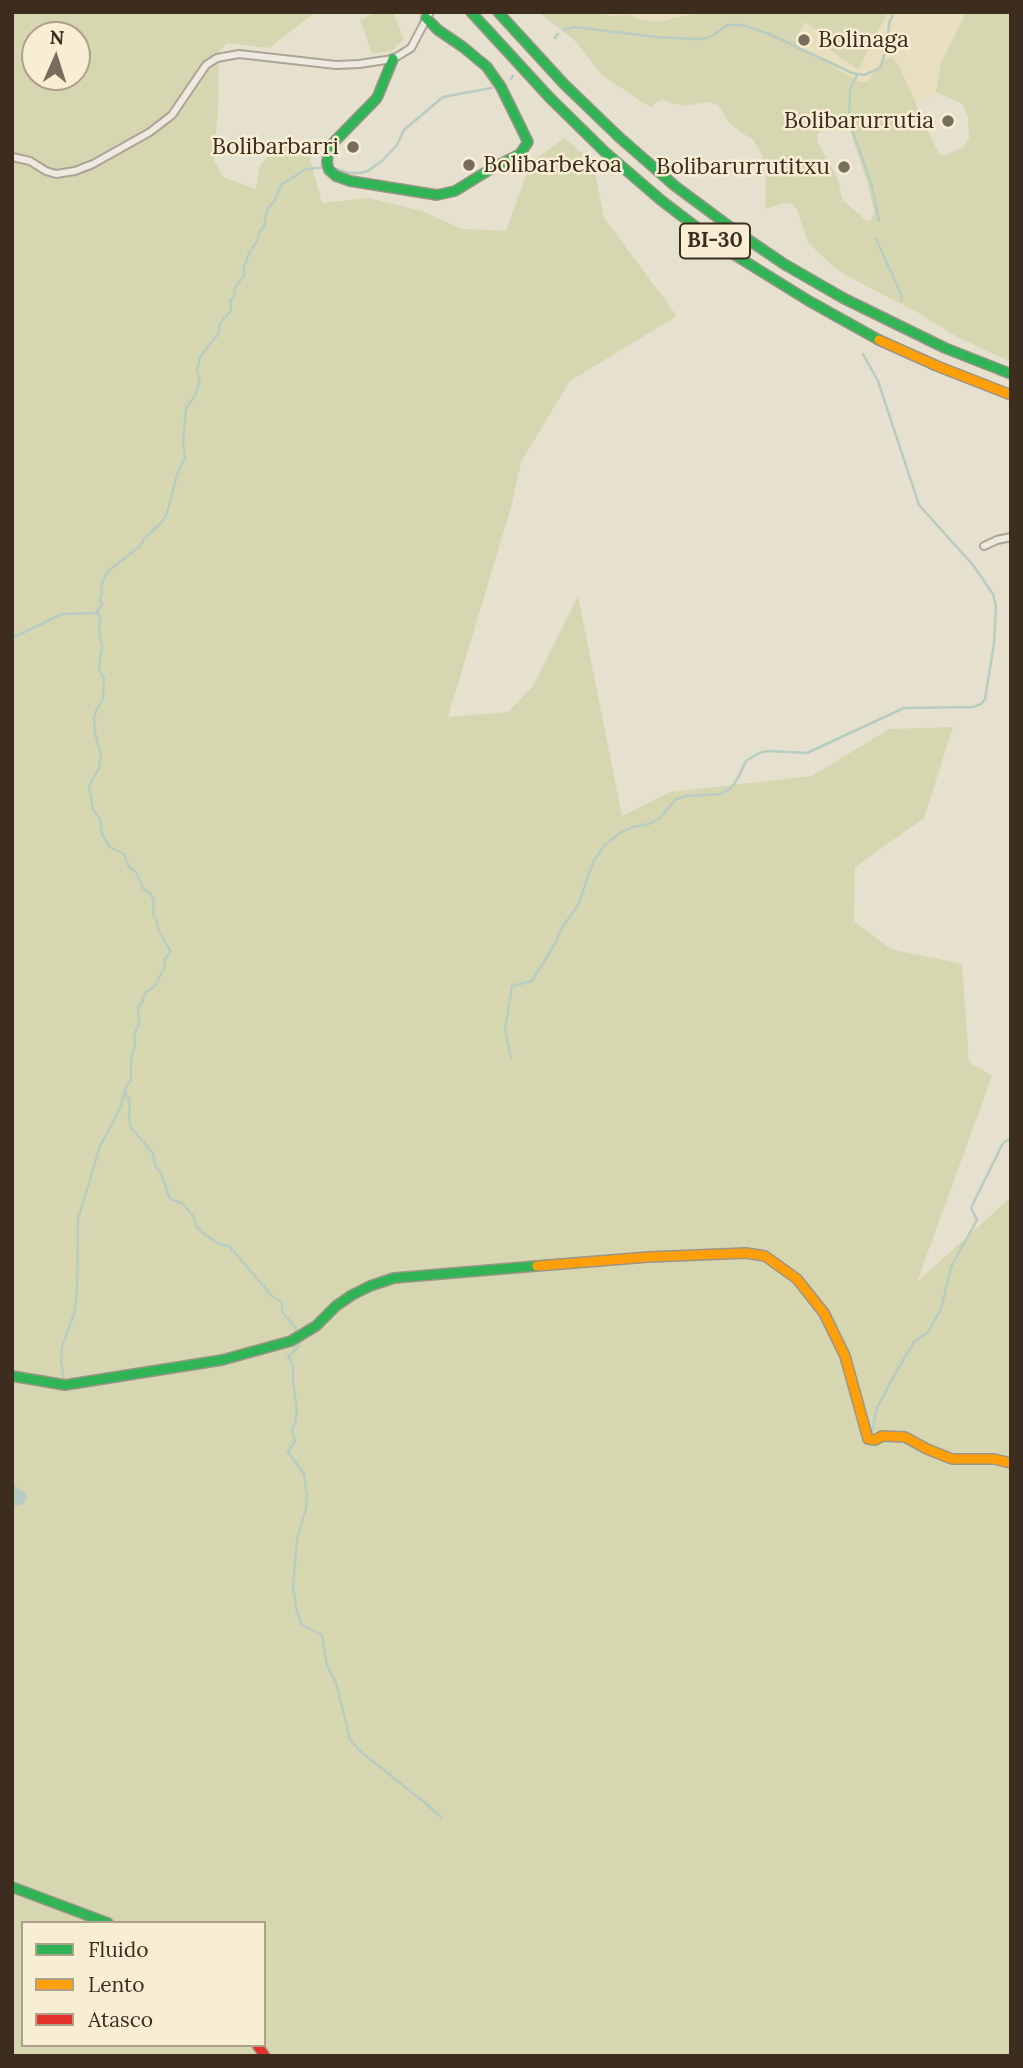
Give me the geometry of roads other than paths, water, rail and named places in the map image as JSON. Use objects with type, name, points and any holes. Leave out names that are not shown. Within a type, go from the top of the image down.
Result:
[{"type":"main road","name":"BI-30","points":[[471,12],[596,143],[663,201],[725,248],[809,301],[882,341],[1011,395]]},
{"type":"main road","name":"BI-30","points":[[498,12],[564,84],[619,137],[675,186],[737,232],[784,264],[855,304],[945,348],[1011,374]]},
{"type":"main road","points":[[393,59],[377,98],[334,142],[328,154],[328,167],[336,176],[350,181],[437,195],[455,191],[520,155],[528,142],[501,88],[487,67],[438,30],[428,15]]},
{"type":"main road","points":[[12,1376],[65,1385],[222,1360],[292,1341],[316,1326],[336,1306],[352,1295],[394,1278],[636,1258],[746,1253],[765,1256],[797,1279],[824,1313],[845,1356],[867,1439],[874,1440],[882,1436],[905,1437],[952,1459],[994,1459],[1011,1463]]},
{"type":"main road","points":[[12,1887],[103,1921]]},
{"type":"street","points":[[12,157],[30,161],[56,174],[75,171],[150,132],[172,115],[206,65],[227,55],[253,55],[336,65],[393,59],[411,48],[428,15]]},
{"type":"street","points":[[984,546],[1011,537]]},
{"type":"waterway","points":[[563,30],[574,27],[656,37],[702,39],[712,36],[727,25],[742,25],[769,34],[852,73],[864,75],[880,68],[887,47],[889,23],[894,12]]},
{"type":"waterway","points":[[555,38],[558,34]]},
{"type":"waterway","points":[[857,75],[850,90],[849,121],[872,186],[879,221]]},
{"type":"waterway","points":[[333,168],[349,173],[368,171],[397,145],[404,130],[443,97],[491,88]]},
{"type":"waterway","points":[[12,638],[62,614],[95,613],[102,605],[101,586],[107,572],[140,546],[162,522],[185,458],[183,442],[186,409],[200,381],[197,370],[200,357],[218,334],[220,323],[231,311],[230,301],[244,275],[249,253],[264,226],[267,210],[281,185],[306,169],[326,167]]},
{"type":"waterway","points":[[876,239],[902,296],[901,301]]},
{"type":"waterway","points":[[511,1058],[505,1030],[512,986],[532,981],[561,929],[578,905],[594,860],[605,845],[620,833],[660,818],[676,799],[721,794],[731,788],[746,761],[759,753],[807,753],[904,708],[973,707],[985,699],[994,644],[996,606],[993,594],[973,565],[919,505],[878,381],[863,354]]},
{"type":"waterway","points":[[64,1381],[62,1346],[74,1314],[77,1291],[78,1219],[100,1146],[119,1111],[131,1080],[134,1036],[139,1023],[138,1007],[145,993],[155,986],[164,968],[165,959],[171,952],[153,915],[154,900],[143,888],[136,872],[129,867],[124,854],[110,847],[102,834],[100,819],[93,809],[89,786],[99,768],[101,755],[94,718],[103,699],[104,679],[99,669],[102,647],[99,628],[101,620],[97,611]]},
{"type":"waterway","points":[[125,1093],[130,1100],[131,1128],[153,1153],[155,1166],[161,1173],[170,1199],[182,1203],[203,1233],[217,1243],[230,1247],[272,1296],[282,1302],[282,1312],[296,1328],[297,1334]]},
{"type":"waterway","points":[[872,1431],[877,1408],[891,1381],[914,1342],[928,1332],[941,1309],[951,1267],[977,1220],[971,1208],[1003,1143],[1011,1138]]},
{"type":"waterway","points":[[300,1338],[299,1346],[288,1357],[293,1365],[297,1410],[292,1429],[295,1441],[288,1452],[304,1474],[307,1495],[297,1539],[293,1586],[296,1608],[302,1625],[322,1635],[327,1665],[336,1683],[350,1739],[360,1751],[442,1818]]},
{"type":"place","name":"Bolinaga","points":[[804,40]]},
{"type":"place","name":"Bolibarurrutia","points":[[948,121]]},
{"type":"place","name":"Bolibarbarri","points":[[353,147]]},
{"type":"place","name":"Bolibarbekoa","points":[[469,165]]},
{"type":"place","name":"Bolibarurrutitxu","points":[[844,167]]}]
